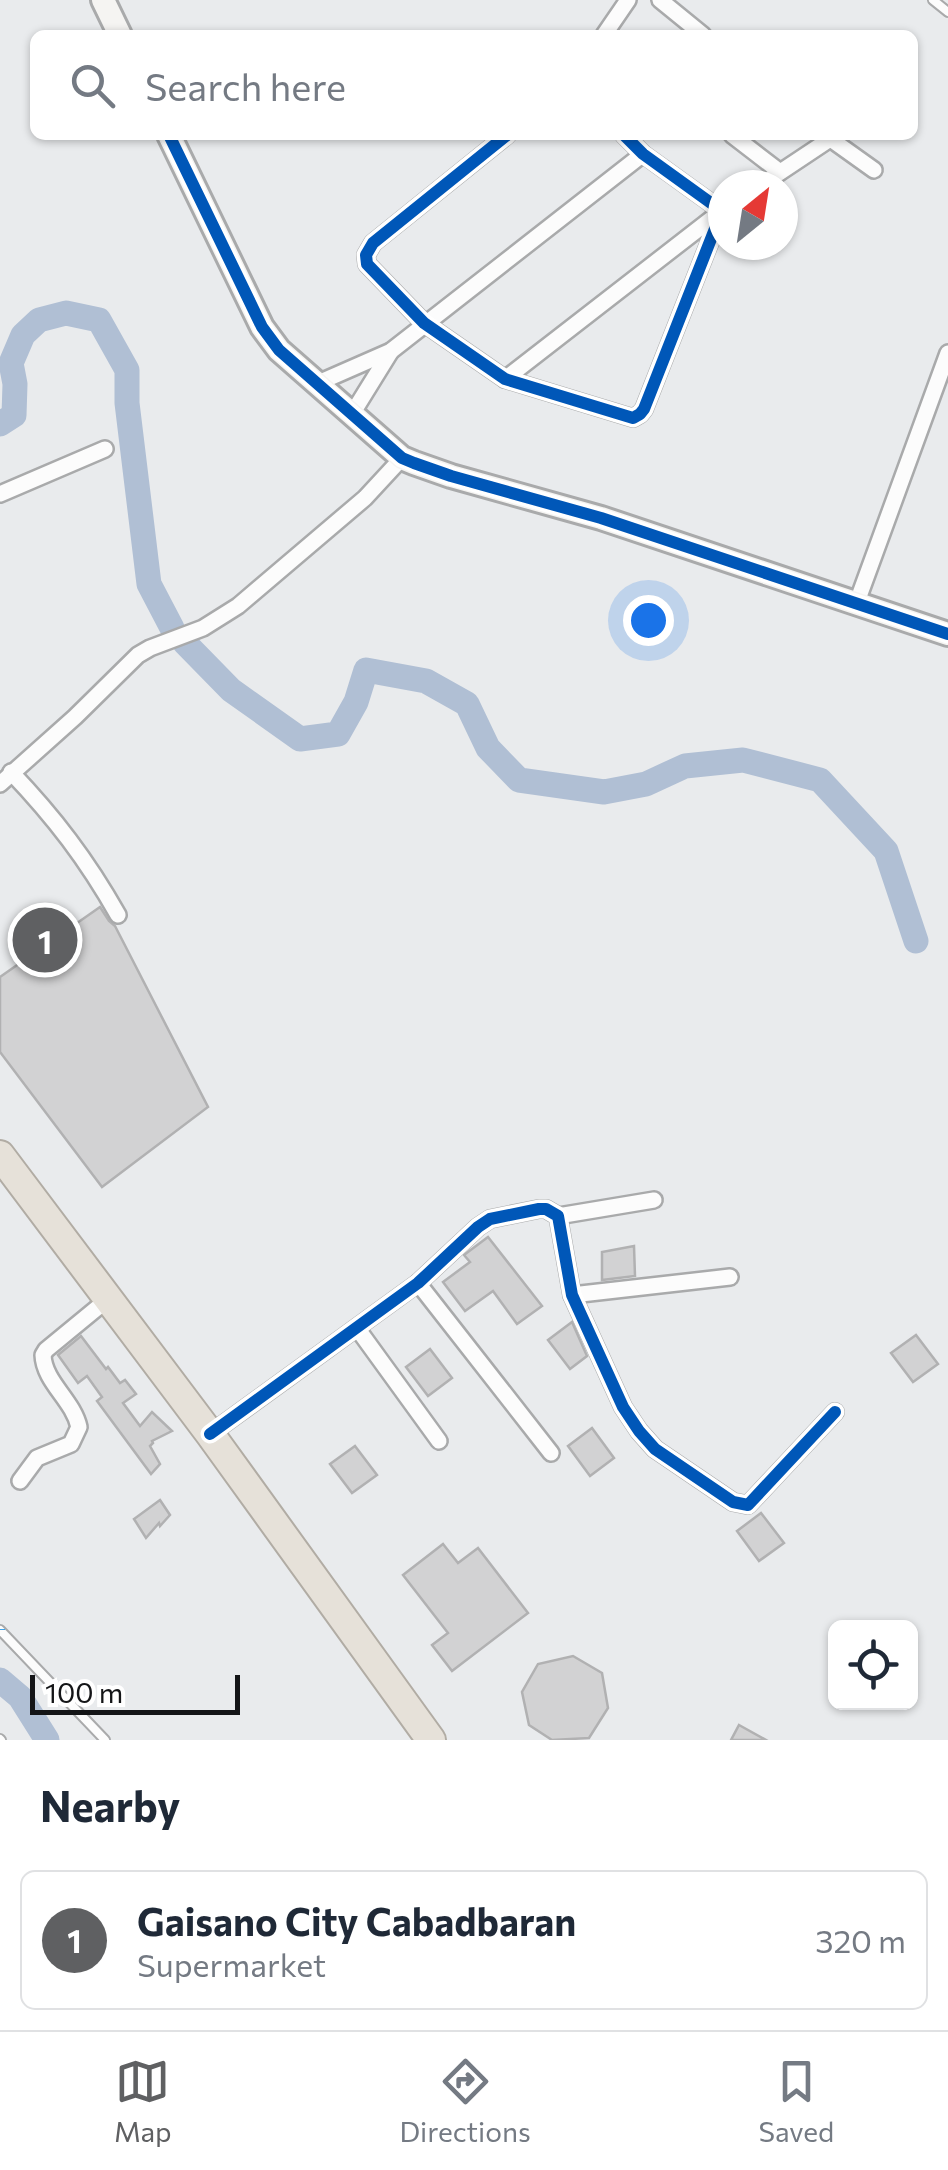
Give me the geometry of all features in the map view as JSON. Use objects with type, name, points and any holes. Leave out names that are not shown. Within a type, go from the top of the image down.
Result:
[{"type":"highway","points":[[0,1156],[210,1434],[431,1740]]},
{"type":"street","points":[[103,0],[118,30]]},
{"type":"street","points":[[607,30],[628,0]]},
{"type":"street","points":[[660,0],[696,30]]},
{"type":"street","points":[[171,140],[262,327],[280,350],[402,458],[451,476],[601,518],[948,634]]},
{"type":"street","points":[[501,140],[373,242],[366,256],[367,264],[424,323],[505,379],[626,418],[640,414],[708,247]]},
{"type":"street","points":[[629,140],[708,200]]},
{"type":"street","points":[[738,140],[777,170]]},
{"type":"street","points":[[783,170],[824,140]]},
{"type":"street","points":[[832,140],[874,170]]},
{"type":"street","points":[[318,383],[391,351],[643,154]]},
{"type":"street","points":[[505,379],[708,222]]},
{"type":"street","points":[[352,414],[391,351]]},
{"type":"street","points":[[857,602],[948,353]]},
{"type":"street","points":[[0,494],[105,449]]},
{"type":"street","points":[[118,915],[48,810],[6,778],[138,655],[204,628],[238,606],[365,498],[402,458]]},
{"type":"street","points":[[210,1434],[418,1283],[490,1219],[538,1209],[558,1216],[654,1200]]},
{"type":"street","points":[[558,1216],[572,1295],[623,1407],[638,1432],[655,1449],[742,1505],[753,1502],[835,1412]]},
{"type":"street","points":[[572,1295],[730,1277]]},
{"type":"street","points":[[418,1283],[551,1453]]},
{"type":"street","points":[[20,1481],[37,1458],[71,1444],[79,1426],[73,1408],[45,1369],[42,1355],[108,1299]]},
{"type":"street","points":[[357,1328],[439,1441]]},
{"type":"lane","points":[[932,0],[948,12]]},
{"type":"lane","points":[[0,1630],[105,1740]]},
{"type":"building","points":[[100,907],[115,926],[208,1107],[102,1187],[0,1052],[0,977]]},
{"type":"building","points":[[488,1237],[542,1306],[517,1324],[493,1291],[465,1311],[443,1282],[470,1262],[464,1255]]},
{"type":"building","points":[[634,1246],[635,1276],[602,1280],[602,1252]]},
{"type":"building","points":[[572,1322],[587,1356],[570,1369],[548,1340]]},
{"type":"building","points":[[916,1335],[938,1364],[913,1382],[891,1353]]},
{"type":"building","points":[[81,1336],[106,1369],[120,1383],[125,1380],[136,1394],[123,1403],[140,1426],[152,1412],[172,1431],[152,1441],[150,1446],[160,1464],[151,1474],[97,1401],[102,1397],[87,1376],[78,1383],[58,1355]]},
{"type":"building","points":[[430,1349],[452,1378],[428,1396],[406,1367]]},
{"type":"building","points":[[592,1428],[614,1458],[590,1476],[568,1446]]},
{"type":"building","points":[[355,1446],[377,1475],[352,1493],[330,1464]]},
{"type":"building","points":[[160,1500],[170,1515],[146,1538],[134,1519]]},
{"type":"building","points":[[761,1513],[784,1543],[759,1561],[737,1531]]},
{"type":"building","points":[[443,1544],[458,1563],[478,1548],[528,1613],[452,1671],[432,1645],[448,1633],[403,1575]]},
{"type":"building","points":[[573,1656],[602,1673],[608,1708],[589,1738],[552,1740],[529,1725],[522,1692],[538,1664]]},
{"type":"building","points":[[739,1725],[766,1740],[731,1740]]},
{"type":"waterway","points":[[0,424],[14,415],[11,363],[23,335],[39,320],[66,313],[99,320],[127,370],[127,403],[149,584],[172,628]]},
{"type":"waterway","points":[[185,643],[231,690],[300,739],[338,734],[356,702],[366,670],[426,681],[467,704],[488,748],[519,780],[604,792],[646,784],[685,766],[743,760],[820,780],[886,851],[916,941]]},
{"type":"waterway","points":[[0,1680],[20,1697],[47,1740]]},
{"type":"cycle path","points":[[171,140],[262,327],[279,350],[402,458],[451,476],[601,518],[948,634]]},
{"type":"cycle path","points":[[501,140],[373,243],[366,255],[367,264],[424,323],[505,379],[633,418],[644,409],[722,211],[629,140]]},
{"type":"cycle path","points":[[210,1434],[418,1283],[478,1227],[490,1219],[539,1209],[558,1216],[572,1295],[623,1407],[655,1449],[733,1502],[748,1505],[835,1412]]},
{"type":"place","name":"Gaisano City Cabadbaran","points":[[45,940]]}]
